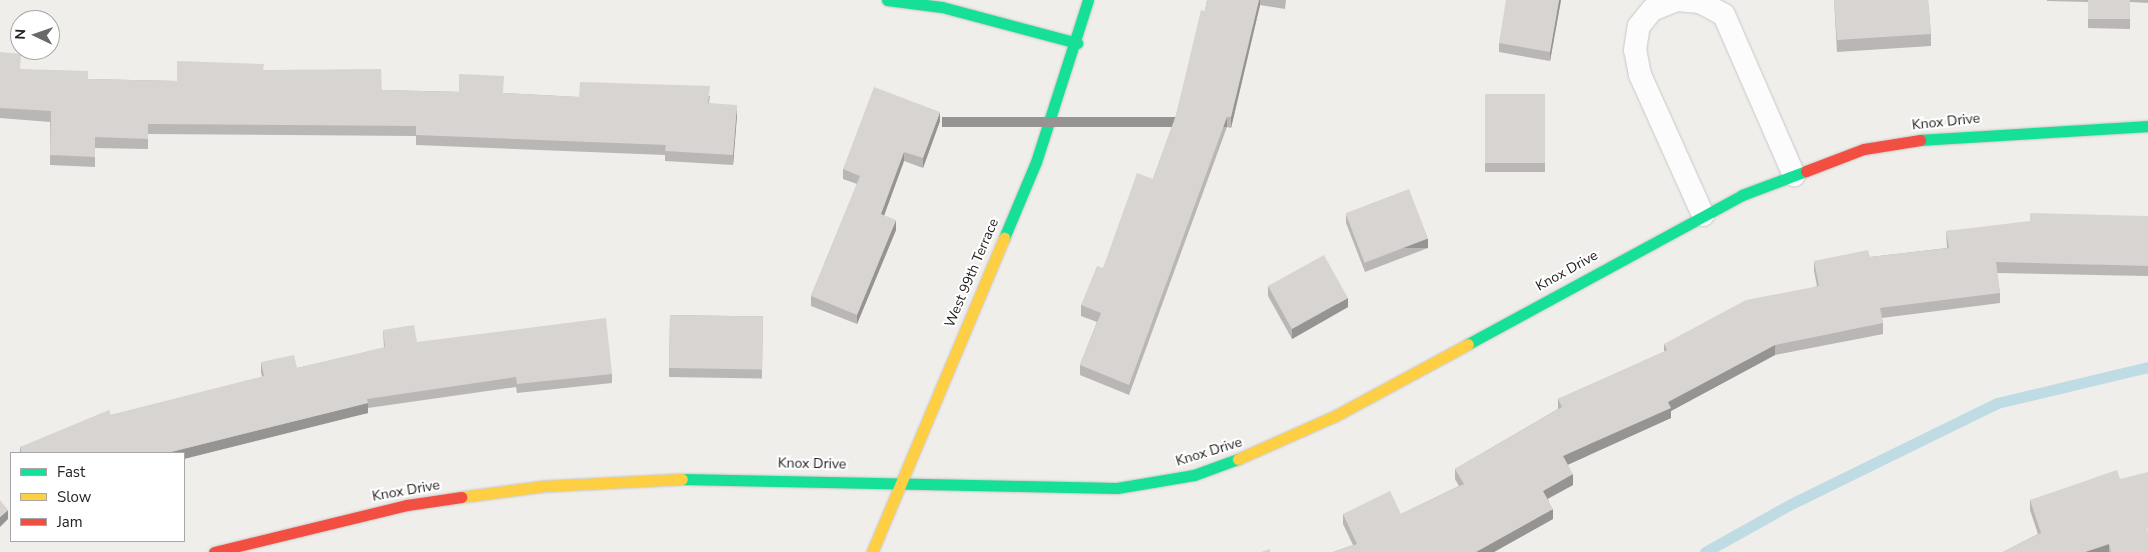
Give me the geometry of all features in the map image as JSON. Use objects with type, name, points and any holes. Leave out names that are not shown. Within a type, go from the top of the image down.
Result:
[{"type":"street","points":[[887,0],[942,7],[1077,43]]},
{"type":"street","name":"West 99th Terrace","points":[[872,552],[1036,162],[1077,43],[1088,0]]},
{"type":"street","name":"Knox Drive","points":[[214,552],[407,505],[544,486],[728,478],[902,481],[1028,489],[1117,488],[1194,475],[1266,449],[1335,416],[1703,215],[1794,176],[1864,149],[1944,136],[2148,126]]},
{"type":"lane","points":[[1703,215],[1640,75],[1636,50],[1639,26],[1652,10],[1677,0],[1700,2],[1724,15],[1794,176]]},
{"type":"building","points":[[1207,0],[1259,0],[1231,117],[1227,117],[1129,385],[1080,365],[1101,313],[1081,305],[1097,266],[1103,268],[1137,173],[1153,179],[1176,115],[1201,10],[1205,11]]},
{"type":"building","points":[[1506,0],[1559,0],[1550,52],[1499,43]]},
{"type":"building","points":[[1834,0],[1928,0],[1931,34],[1837,40]]},
{"type":"building","points":[[2088,0],[2130,0],[2130,19],[2088,19]]},
{"type":"building","points":[[0,52],[10,53],[10,60],[21,60],[20,69],[88,71],[88,79],[177,81],[177,61],[264,64],[263,70],[381,69],[382,90],[459,92],[459,74],[504,76],[503,93],[579,97],[580,82],[710,86],[708,103],[737,105],[733,155],[665,151],[666,145],[416,135],[416,126],[148,124],[148,139],[95,137],[95,157],[50,155],[51,111],[0,108]]},
{"type":"building","points":[[874,87],[940,112],[923,158],[904,152],[881,214],[896,220],[857,315],[811,296],[860,176],[843,169]]},
{"type":"building","points":[[1485,94],[1545,94],[1545,163],[1485,163]]},
{"type":"building","points":[[1409,189],[1428,238],[1365,263],[1346,213]]},
{"type":"building","points":[[2030,213],[2148,216],[2148,266],[1996,262],[2000,293],[1880,308],[1883,323],[1775,345],[1668,402],[1671,408],[1563,456],[1573,474],[1543,491],[1553,509],[1476,552],[1333,552],[1357,544],[1343,514],[1390,491],[1401,514],[1464,484],[1455,469],[1562,407],[1558,399],[1667,350],[1664,344],[1746,300],[1819,286],[1814,261],[1868,250],[1870,257],[1949,248],[1946,231],[2030,221]]},
{"type":"building","points":[[1324,255],[1348,298],[1292,329],[1268,286]]},
{"type":"building","points":[[670,315],[763,317],[762,370],[669,368]]},
{"type":"building","points":[[606,318],[612,374],[517,384],[516,377],[367,399],[368,403],[171,452],[22,452],[20,447],[109,410],[111,415],[264,376],[261,362],[294,355],[297,368],[385,347],[383,330],[414,325],[417,342]]},
{"type":"building","points":[[2117,470],[2120,479],[2148,472],[2148,552],[2111,552],[2109,544],[2085,552],[2003,552],[2041,533],[2030,500]]},
{"type":"building","points":[[0,500],[8,510],[0,517]]},
{"type":"waterway","points":[[1705,552],[1791,504],[1997,403],[2148,367]]},
{"type":"traffic: fast","points":[[887,0],[942,7],[1077,43]]},
{"type":"traffic: fast","points":[[1004,238],[1036,162],[1088,0]]},
{"type":"traffic: fast","points":[[1920,140],[2148,126]]},
{"type":"traffic: fast","points":[[1468,344],[1742,195],[1806,171]]},
{"type":"traffic: fast","points":[[682,479],[1117,488],[1194,475],[1238,459]]},
{"type":"traffic: slow","points":[[872,552],[1004,238]]},
{"type":"traffic: slow","points":[[1238,459],[1335,416],[1468,344]]},
{"type":"traffic: slow","points":[[461,497],[544,486],[682,479]]},
{"type":"traffic: jam","points":[[1806,171],[1864,149],[1920,140]]},
{"type":"traffic: jam","points":[[214,552],[407,505],[461,497]]}]
